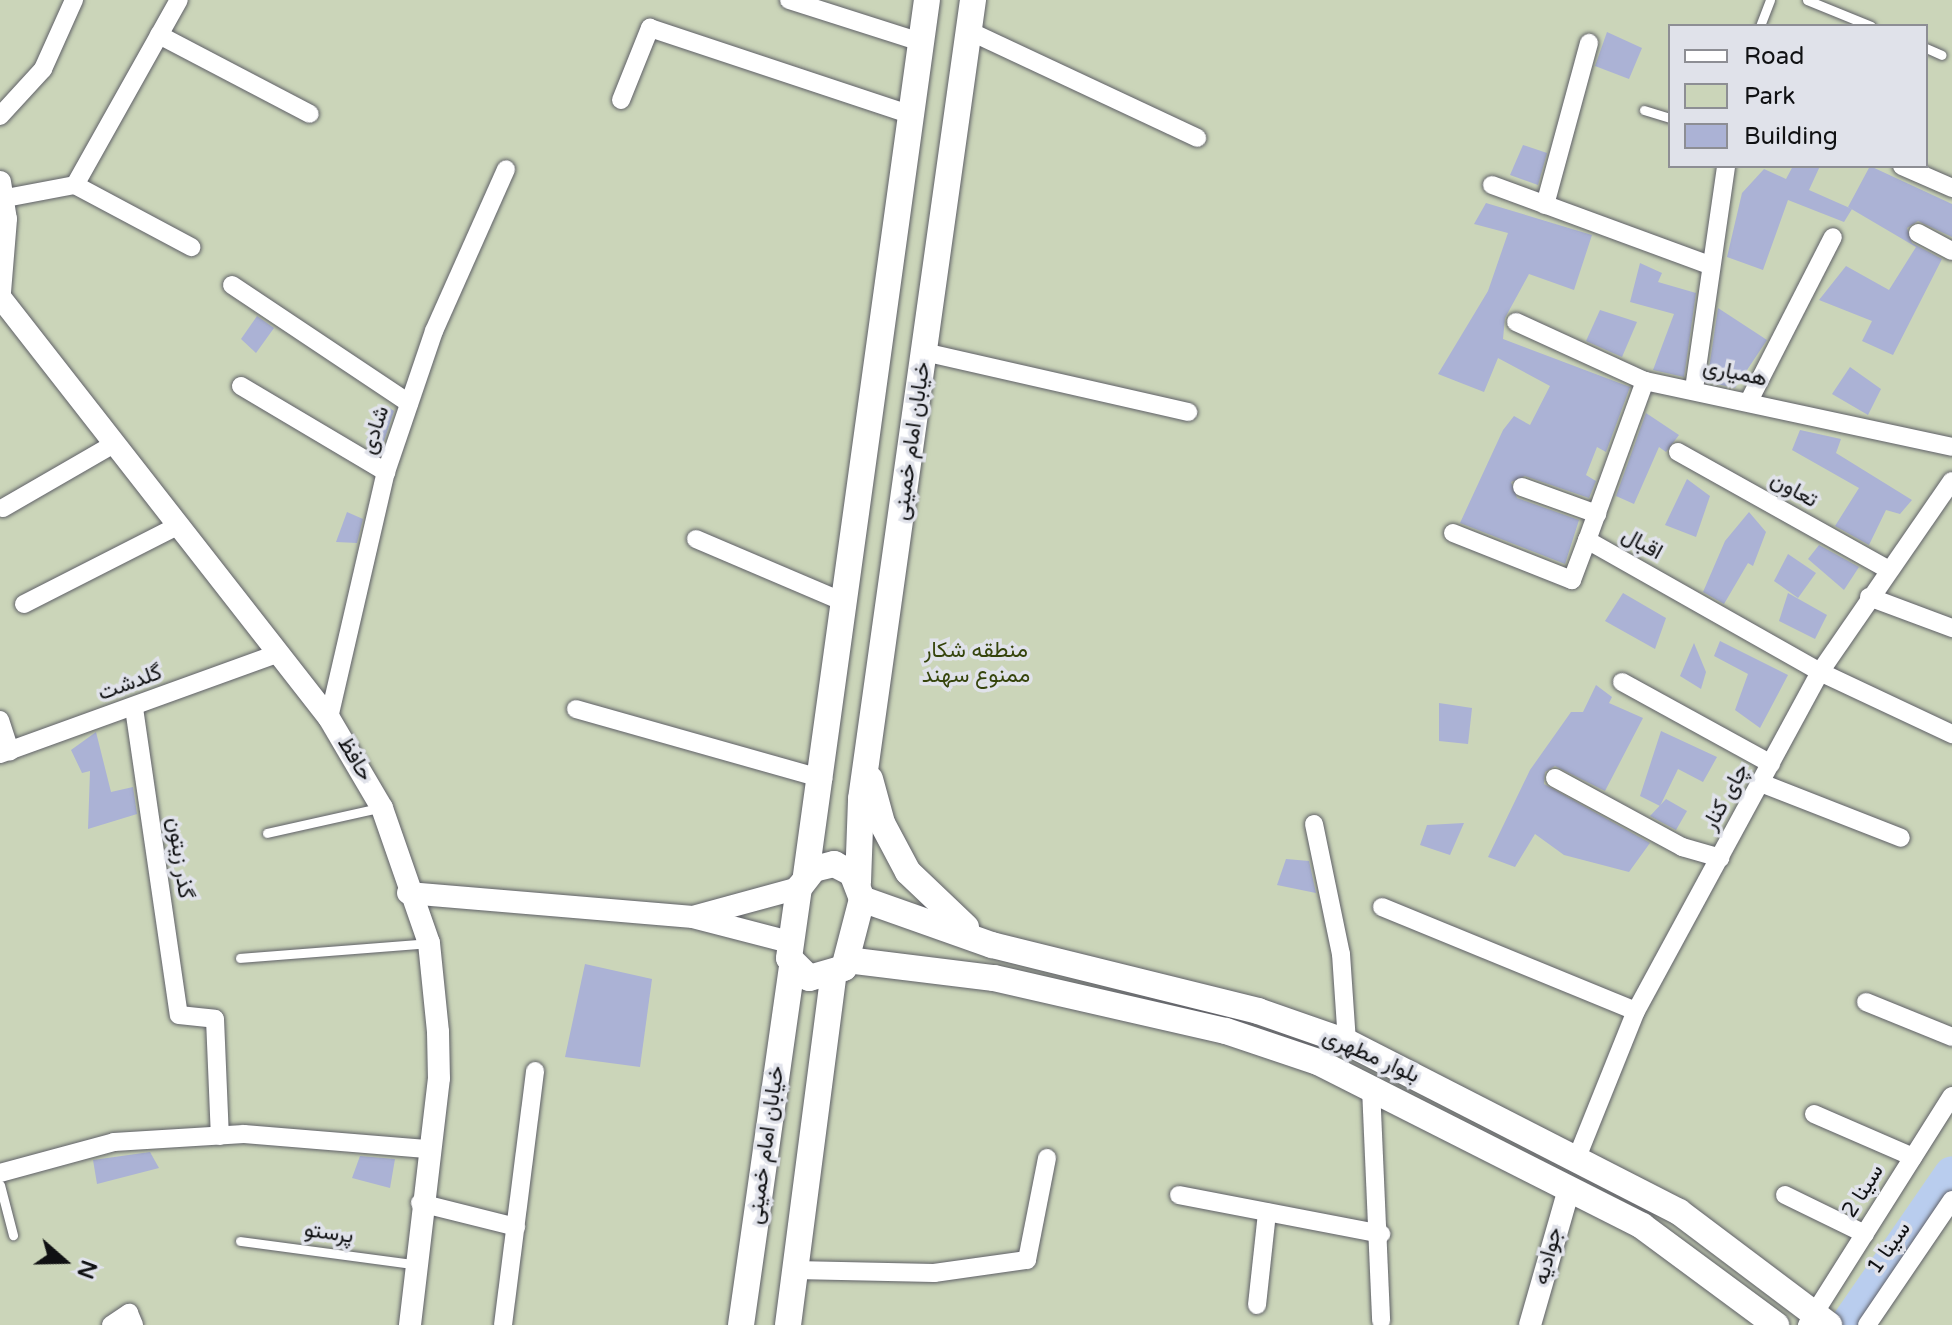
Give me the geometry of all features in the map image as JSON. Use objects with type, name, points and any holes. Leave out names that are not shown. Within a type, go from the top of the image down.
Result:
[{"type":"main road","name":"خیابان امام خمینی","points":[[741,1325],[791,954],[823,779],[927,0]]},
{"type":"main road","name":"خیابان امام خمینی","points":[[788,1325],[840,968],[860,890],[867,769],[973,0]]},
{"type":"main road","points":[[867,769],[882,823],[908,872],[946,913],[992,945]]},
{"type":"main road","name":"بلوار مطهری","points":[[802,882],[834,864],[860,890],[992,945],[1258,1011],[1347,1042],[1578,1155],[1679,1212],[1818,1320]]},
{"type":"main road","name":"بلوار مطهری","points":[[791,954],[809,978],[840,968],[994,978],[1226,1031],[1371,1088],[1642,1226],[1776,1325]]},
{"type":"main road","points":[[1569,1189],[1578,1155]]},
{"type":"street","points":[[0,116],[43,69],[74,0]]},
{"type":"street","points":[[75,185],[179,0]]},
{"type":"street","points":[[789,0],[921,42]]},
{"type":"street","points":[[621,100],[650,28],[911,115]]},
{"type":"street","points":[[969,31],[1197,138]]},
{"type":"street","points":[[159,35],[310,114]]},
{"type":"street","points":[[1545,205],[1589,43]]},
{"type":"street","points":[[1694,389],[1726,168]]},
{"type":"street","points":[[1907,168],[1952,188]]},
{"type":"street","name":"شادی","points":[[329,718],[386,472],[409,403],[506,169]]},
{"type":"street","points":[[3,190],[75,185],[191,247]]},
{"type":"street","points":[[1492,185],[1710,265]]},
{"type":"street","name":"حافظ","points":[[3,190],[0,295],[276,654],[329,718],[382,808],[408,893],[429,943],[439,1078],[426,1149],[413,1264],[410,1325]]},
{"type":"street","points":[[1918,233],[1952,251]]},
{"type":"street","points":[[1749,401],[1833,237]]},
{"type":"street","points":[[232,285],[409,403]]},
{"type":"street","name":"همیاری","points":[[1516,322],[1645,381],[1694,389],[1952,447]]},
{"type":"street","points":[[924,352],[1188,412]]},
{"type":"street","name":"اقبال","points":[[1645,381],[1587,540],[1820,672],[1952,734]]},
{"type":"street","points":[[241,386],[386,472]]},
{"type":"street","points":[[3,508],[114,444]]},
{"type":"street","name":"تعاون","points":[[1678,452],[1887,569]]},
{"type":"street","name":"چای کنار","points":[[1578,1155],[1636,1011],[1820,672],[1887,569],[1944,507],[1952,481]]},
{"type":"street","points":[[1522,487],[1597,514]]},
{"type":"street","points":[[24,604],[177,526]]},
{"type":"street","points":[[1453,533],[1572,580],[1587,540]]},
{"type":"street","points":[[696,539],[846,603]]},
{"type":"street","points":[[1869,597],[1952,628]]},
{"type":"street","name":"گلدشت","points":[[5,753],[276,654]]},
{"type":"street","points":[[1622,682],[1771,764]]},
{"type":"street","name":"گذر زیتون","points":[[134,708],[179,1015],[215,1019],[220,1136]]},
{"type":"street","points":[[576,709],[823,779]]},
{"type":"street","points":[[0,720],[5,753]]},
{"type":"street","points":[[1555,778],[1682,847],[1720,858]]},
{"type":"street","points":[[1761,783],[1901,838]]},
{"type":"street","points":[[1314,824],[1341,954],[1347,1042]]},
{"type":"street","points":[[693,917],[802,882]]},
{"type":"street","points":[[408,893],[693,917],[791,954]]},
{"type":"street","points":[[1382,907],[1636,1011]]},
{"type":"street","points":[[1866,1002],[1952,1037]]},
{"type":"street","points":[[503,1325],[535,1071]]},
{"type":"street","points":[[1371,1088],[1381,1234],[1381,1321]]},
{"type":"street","name":"سینا 2","points":[[1818,1320],[1865,1234],[1952,1096]]},
{"type":"street","points":[[1814,1114],[1913,1157]]},
{"type":"street","points":[[0,1173],[114,1142],[220,1136],[426,1149]]},
{"type":"street","points":[[795,1270],[934,1273],[1027,1260],[1047,1158]]},
{"type":"street","name":"جوادیه","points":[[1530,1325],[1569,1189]]},
{"type":"street","points":[[1179,1195],[1381,1234]]},
{"type":"street","points":[[1785,1195],[1865,1234]]},
{"type":"street","name":"سینا 1","points":[[1867,1325],[1952,1200]]},
{"type":"street","points":[[420,1203],[516,1227]]},
{"type":"street","points":[[1257,1305],[1267,1213]]},
{"type":"street","points":[[111,1325],[129,1313],[134,1325]]},
{"type":"lane","points":[[1761,24],[1770,0]]},
{"type":"lane","points":[[1807,0],[1866,24]]},
{"type":"lane","points":[[1928,49],[1942,55]]},
{"type":"lane","points":[[1644,110],[1668,117]]},
{"type":"lane","points":[[267,833],[382,808]]},
{"type":"lane","points":[[240,958],[429,943]]},
{"type":"lane","points":[[0,1185],[13,1235]]},
{"type":"lane","name":"پرستو","points":[[240,1241],[413,1264]]},
{"type":"green space","name":"منطقه شکار ممنوع سهند","points":[[0,0],[1952,0],[1952,1325],[0,1325]]},
{"type":"building","points":[[1607,32],[1642,48],[1629,79],[1595,66]]},
{"type":"building","points":[[1523,145],[1547,153],[1538,185],[1510,175]]},
{"type":"building","points":[[1792,168],[1819,168],[1809,190],[1852,209],[1844,222],[1788,200],[1763,270],[1727,257],[1742,193],[1764,169],[1786,179]]},
{"type":"building","points":[[1869,168],[1952,204],[1952,237],[1918,221],[1907,228],[1912,243],[1942,259],[1893,355],[1862,341],[1872,321],[1819,300],[1846,266],[1889,290],[1916,247],[1848,207]]},
{"type":"building","points":[[1486,203],[1592,235],[1574,290],[1529,274],[1505,318],[1503,339],[1630,387],[1606,452],[1597,447],[1586,475],[1596,481],[1589,498],[1525,476],[1511,482],[1517,498],[1579,520],[1565,564],[1460,523],[1503,430],[1514,416],[1530,425],[1550,386],[1498,358],[1484,392],[1438,374],[1488,291],[1508,233],[1474,224]]},
{"type":"building","points":[[1640,263],[1662,273],[1658,282],[1696,293],[1684,377],[1653,370],[1674,314],[1630,302]]},
{"type":"building","points":[[1718,308],[1767,340],[1735,388],[1707,382]]},
{"type":"building","points":[[1600,310],[1637,322],[1622,357],[1586,341]]},
{"type":"building","points":[[257,316],[274,328],[256,353],[241,339]]},
{"type":"building","points":[[1850,367],[1881,389],[1868,415],[1832,394]]},
{"type":"building","points":[[387,406],[394,411],[381,450],[366,440]]},
{"type":"building","points":[[1646,413],[1679,435],[1666,452],[1659,447],[1634,504],[1616,496]]},
{"type":"building","points":[[1800,430],[1841,439],[1836,453],[1912,500],[1900,514],[1886,510],[1869,545],[1835,526],[1859,488],[1792,450]]},
{"type":"building","points":[[1687,479],[1710,496],[1696,537],[1665,525]]},
{"type":"building","points":[[347,512],[363,519],[357,543],[336,542]]},
{"type":"building","points":[[1749,512],[1766,532],[1753,566],[1748,563],[1724,604],[1703,592],[1725,541]]},
{"type":"building","points":[[1819,545],[1859,567],[1844,590],[1808,559]]},
{"type":"building","points":[[1788,554],[1816,573],[1798,598],[1774,581]]},
{"type":"building","points":[[1623,593],[1666,618],[1655,649],[1605,621]]},
{"type":"building","points":[[1788,593],[1827,615],[1815,639],[1779,621]]},
{"type":"building","points":[[1720,641],[1788,675],[1760,728],[1735,710],[1748,674],[1714,656]]},
{"type":"building","points":[[1694,643],[1706,672],[1701,689],[1680,676]]},
{"type":"building","points":[[1596,685],[1612,697],[1609,703],[1643,718],[1605,791],[1555,766],[1545,772],[1544,784],[1650,843],[1629,872],[1564,855],[1535,834],[1515,867],[1488,857],[1530,770],[1571,712],[1583,712]]},
{"type":"building","points":[[1439,703],[1472,708],[1468,744],[1439,741]]},
{"type":"building","points":[[1661,731],[1717,757],[1703,782],[1678,769],[1660,806],[1640,796]]},
{"type":"building","points":[[96,732],[111,792],[133,787],[137,814],[88,829],[90,771],[82,773],[71,750]]},
{"type":"building","points":[[1666,799],[1687,811],[1676,830],[1650,816]]},
{"type":"building","points":[[1464,823],[1450,855],[1420,845],[1427,825]]},
{"type":"building","points":[[1286,859],[1309,861],[1316,893],[1277,885]]},
{"type":"building","points":[[585,964],[652,979],[640,1067],[565,1057]]},
{"type":"building","points":[[150,1152],[159,1168],[97,1184],[93,1160]]},
{"type":"building","points":[[360,1156],[395,1159],[390,1188],[352,1178]]},
{"type":"waterway","points":[[1848,1325],[1952,1174]]}]
